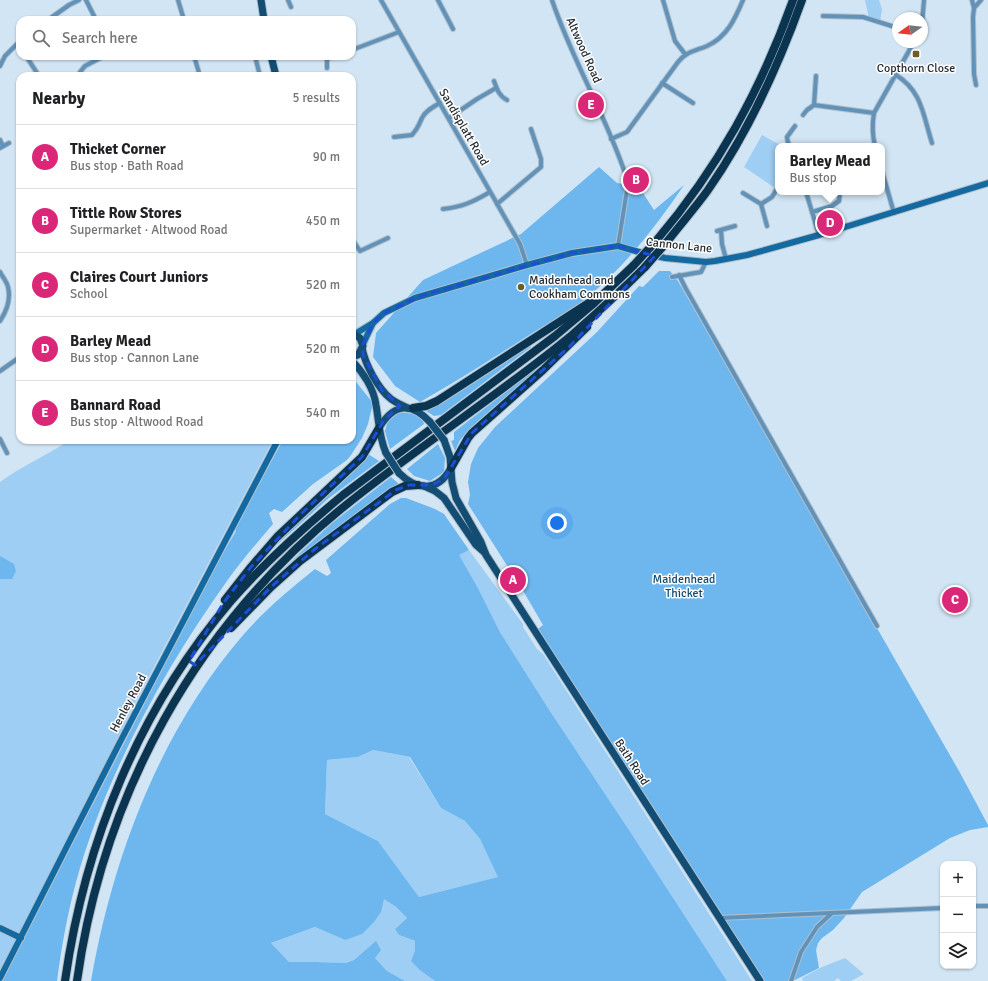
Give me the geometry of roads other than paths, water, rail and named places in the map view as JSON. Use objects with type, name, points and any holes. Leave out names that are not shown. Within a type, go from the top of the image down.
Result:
[{"type":"highway","points":[[205,633],[231,601],[262,567],[316,517],[348,491],[550,340],[606,292],[634,265],[656,241],[693,194],[729,140],[764,72],[793,0]]},
{"type":"highway","points":[[77,981],[83,942],[92,903],[103,863],[122,806],[142,762],[168,712],[204,656],[229,622],[287,558],[328,520],[402,462],[550,352],[610,301],[645,267],[708,190],[729,157],[752,117],[781,57],[802,0]]},
{"type":"highway","points":[[410,408],[426,406],[437,402],[606,292]]},
{"type":"highway","points":[[451,468],[468,438],[570,346],[610,301]]},
{"type":"highway","points":[[65,981],[71,945],[84,888],[103,824],[135,748],[151,717],[170,684],[224,602],[251,567],[277,537],[302,512],[362,457],[379,428]]},
{"type":"highway","points":[[204,656],[271,587],[315,549],[392,492],[405,486],[421,486]]},
{"type":"main road","points":[[261,0],[263,16]]},
{"type":"main road","points":[[271,60],[275,72]]},
{"type":"main road","points":[[356,335],[360,338],[366,362],[385,393],[393,401],[410,408],[430,422],[444,440],[449,453],[451,468],[441,481],[432,485],[421,486],[407,479],[400,473],[386,454],[381,440],[374,396],[356,366]]},
{"type":"main road","points":[[356,356],[358,355],[362,346]]},
{"type":"main road","points":[[379,428],[392,412],[410,408]]},
{"type":"main road","name":"Bath Road","points":[[451,468],[453,489],[456,498],[481,542],[486,555]]},
{"type":"main road","name":"Bath Road","points":[[421,486],[435,491],[444,498],[473,541],[486,555],[760,981]]},
{"type":"street","points":[[54,16],[79,0]]},
{"type":"street","points":[[86,0],[94,16]]},
{"type":"street","points":[[178,0],[183,16]]},
{"type":"street","points":[[288,0],[291,7]]},
{"type":"street","name":"Sandisplatt Road","points":[[381,0],[520,244],[527,265]]},
{"type":"street","points":[[438,0],[453,29]]},
{"type":"street","name":"Altwood Road","points":[[552,0],[566,37],[591,91],[626,176],[627,190],[618,246]]},
{"type":"street","points":[[663,0],[675,41],[684,54]]},
{"type":"street","points":[[611,139],[627,132],[684,54],[709,45],[723,35],[735,21],[743,0]]},
{"type":"street","points":[[923,12],[924,0]]},
{"type":"street","points":[[972,0],[974,8],[974,74],[976,85]]},
{"type":"street","points":[[974,8],[981,0]]},
{"type":"street","points":[[823,16],[863,17],[892,26]]},
{"type":"street","points":[[356,48],[399,32]]},
{"type":"street","points":[[0,66],[5,56],[16,46]]},
{"type":"street","points":[[874,143],[872,136],[874,113],[911,48]]},
{"type":"street","points":[[29,60],[36,72]]},
{"type":"street","points":[[80,72],[85,66],[96,60]]},
{"type":"street","points":[[195,60],[199,72]]},
{"type":"street","points":[[255,60],[259,72]]},
{"type":"street","points":[[326,60],[327,68]]},
{"type":"street","points":[[896,75],[916,93],[932,143]]},
{"type":"street","points":[[803,115],[814,105],[816,76]]},
{"type":"street","points":[[494,81],[496,88],[502,97],[507,100]]},
{"type":"street","points":[[662,83],[693,103]]},
{"type":"street","points":[[449,118],[496,88]]},
{"type":"street","points":[[394,137],[412,135],[419,127],[422,116],[430,108],[440,103]]},
{"type":"street","points":[[814,105],[874,113]]},
{"type":"street","points":[[788,143],[787,137],[795,126]]},
{"type":"street","points":[[497,204],[541,167],[541,159],[532,130]]},
{"type":"street","points":[[0,140],[2,147],[9,143]]},
{"type":"street","points":[[885,182],[894,213]]},
{"type":"street","name":"Cannon Lane","points":[[356,332],[373,323],[384,313],[415,298],[572,253],[618,246],[665,258],[706,262],[726,259],[747,255],[819,235],[988,183]]},
{"type":"street","points":[[442,209],[458,207],[472,202],[490,192]]},
{"type":"street","points":[[761,204],[772,197],[775,192]]},
{"type":"street","points":[[743,193],[761,204],[767,226]]},
{"type":"street","points":[[807,195],[819,235]]},
{"type":"street","points":[[812,212],[832,206],[839,201],[840,195]]},
{"type":"street","points":[[726,259],[719,231],[735,226]]},
{"type":"street","points":[[356,245],[360,251],[388,238]]},
{"type":"street","points":[[672,277],[701,272],[706,262]]},
{"type":"street","points":[[0,272],[8,286],[8,302],[0,322]]},
{"type":"street","points":[[679,275],[686,290],[877,626]]},
{"type":"street","name":"Cannon Lane","points":[[362,346],[373,323]]},
{"type":"street","points":[[0,371],[16,361]]},
{"type":"street","points":[[0,439],[7,453]]},
{"type":"street","name":"Henley Road","points":[[0,978],[119,744],[276,444]]},
{"type":"street","points":[[976,906],[988,906]]},
{"type":"street","points":[[719,918],[940,908]]},
{"type":"street","points":[[791,981],[801,952],[817,927],[831,914]]},
{"type":"street","points":[[0,928],[21,938]]},
{"type":"place","name":"Copthorn Close","points":[[916,54]]},
{"type":"place","name":"Bannard Road","points":[[591,105]]},
{"type":"place","name":"Tittle Row Stores","points":[[636,180]]},
{"type":"place","name":"Barley Mead","points":[[830,223]]},
{"type":"place","name":"Maidenhead and Cookham Commons","points":[[521,287]]},
{"type":"place","name":"Thicket Corner","points":[[513,580]]},
{"type":"place","name":"Claires Court Juniors","points":[[955,600]]},
{"type":"park label","name":"Maidenhead Thicket","points":[[684,586]]}]
